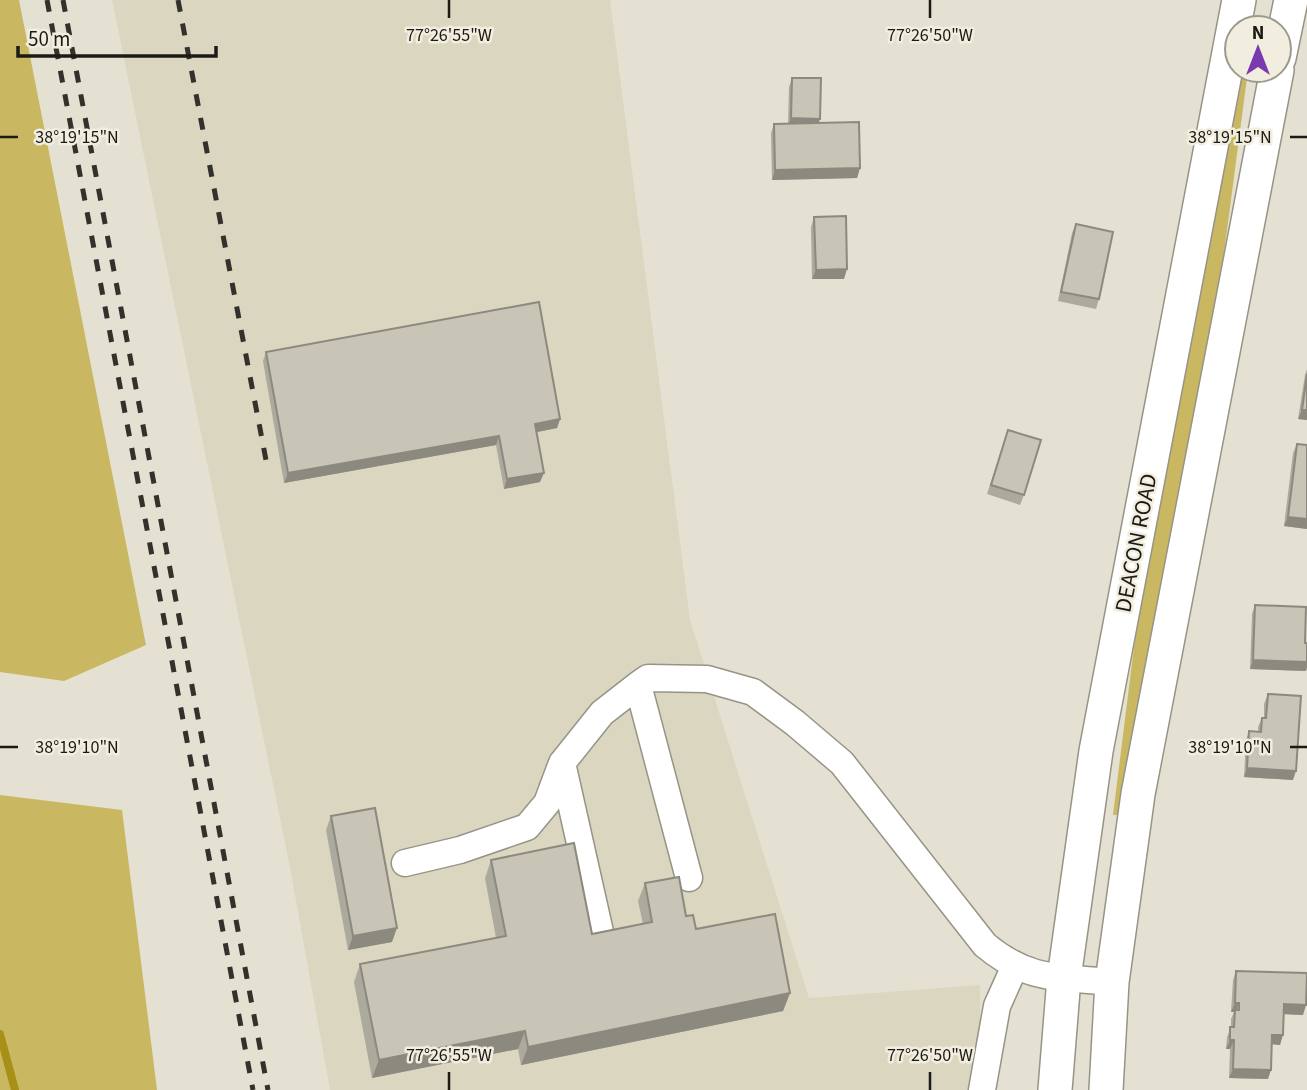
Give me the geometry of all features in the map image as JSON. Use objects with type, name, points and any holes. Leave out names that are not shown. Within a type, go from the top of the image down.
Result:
[{"type":"main road","name":"DEACON ROAD","points":[[1055,1090],[1064,978],[1096,751],[1239,0]]},
{"type":"main road","points":[[1106,1090],[1112,982],[1140,781],[1274,84]]},
{"type":"lane","points":[[405,863],[460,850],[527,827],[547,803],[562,763],[602,713],[648,678],[707,679],[753,692],[842,763],[985,945],[1014,968],[1064,978],[1112,982]]},
{"type":"lane","points":[[638,685],[689,878]]},
{"type":"lane","points":[[562,763],[600,932]]},
{"type":"lane","points":[[982,1090],[998,1006],[1014,968]]},
{"type":"shaded area","points":[[0,0],[19,0],[146,645],[64,681],[0,672]]},
{"type":"shaded area","points":[[112,0],[610,0],[690,620],[809,998],[980,985],[980,1090],[330,1090],[290,867]]},
{"type":"shaded area","points":[[1238,84],[1246,84],[1223,261],[1118,815],[1113,815],[1138,615]]},
{"type":"shaded area","points":[[0,795],[122,810],[157,1090],[0,1090]]},
{"type":"building","points":[[792,78],[821,78],[820,119],[791,118]]},
{"type":"building","points":[[859,122],[860,168],[775,170],[774,124]]},
{"type":"building","points":[[846,216],[847,269],[816,270],[814,217]]},
{"type":"building","points":[[1076,224],[1113,232],[1099,299],[1061,292]]},
{"type":"building","points":[[539,302],[560,419],[535,424],[544,473],[507,479],[499,436],[288,473],[266,352]]},
{"type":"building","points":[[1307,374],[1307,410],[1302,410]]},
{"type":"building","points":[[1008,430],[1041,440],[1024,495],[991,485]]},
{"type":"building","points":[[1297,444],[1307,445],[1307,519],[1288,517]]},
{"type":"building","points":[[1255,605],[1306,607],[1307,662],[1253,660]]},
{"type":"building","points":[[1268,694],[1301,696],[1296,771],[1247,768],[1249,731],[1261,732],[1262,718],[1266,718]]},
{"type":"building","points":[[375,808],[397,928],[353,936],[331,816]]},
{"type":"building","points":[[574,843],[592,934],[652,922],[645,883],[679,877],[686,916],[693,915],[696,929],[775,914],[790,993],[528,1047],[525,1031],[379,1060],[360,964],[506,936],[491,860]]},
{"type":"building","points":[[1236,971],[1307,973],[1306,1005],[1284,1004],[1283,1035],[1272,1035],[1271,1070],[1233,1069],[1234,1040],[1230,1040],[1230,1027],[1234,1027],[1235,1010],[1239,1010],[1239,1003],[1235,1003]]},
{"type":"waterway","points":[[0,1034],[15,1090]]},
{"type":"railway","points":[[47,0],[253,1090]]},
{"type":"railway","points":[[63,0],[268,1090]]},
{"type":"railway","points":[[178,0],[266,460]]}]
